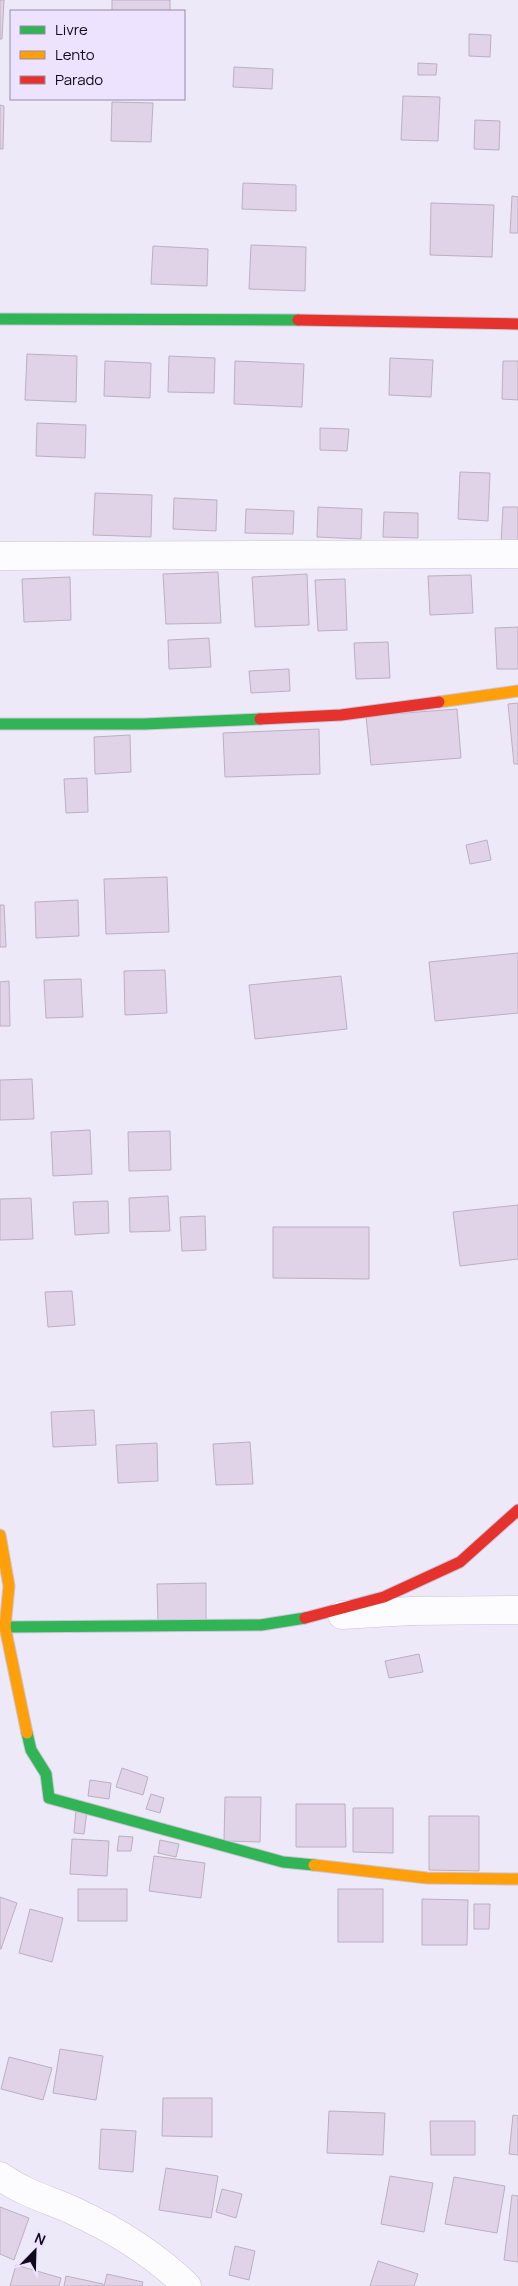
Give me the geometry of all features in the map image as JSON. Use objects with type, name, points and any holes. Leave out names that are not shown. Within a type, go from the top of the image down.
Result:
[{"type":"street","points":[[0,319],[220,319],[518,324]]},
{"type":"street","points":[[0,556],[518,554]]},
{"type":"street","points":[[0,724],[144,724],[341,715],[518,691]]},
{"type":"street","points":[[5,1627],[261,1626],[316,1616],[384,1597],[460,1562],[518,1510]]},
{"type":"street","points":[[0,1536],[9,1586],[5,1627],[31,1750],[46,1774],[49,1798],[283,1862],[427,1878],[518,1879]]},
{"type":"street","points":[[316,1616],[411,1611],[518,1610]]},
{"type":"street","points":[[0,2176],[15,2188],[75,2212],[115,2231],[163,2263],[186,2286]]},
{"type":"building","points":[[0,0],[4,0],[2,39],[0,39]]},
{"type":"building","points":[[112,0],[170,0],[170,10],[112,10]]},
{"type":"building","points":[[469,34],[491,35],[490,57],[469,56]]},
{"type":"building","points":[[418,63],[437,64],[436,75],[418,75]]},
{"type":"building","points":[[234,67],[273,69],[272,89],[233,87]]},
{"type":"building","points":[[403,96],[440,97],[438,141],[401,140]]},
{"type":"building","points":[[112,102],[153,103],[151,142],[111,141]]},
{"type":"building","points":[[0,105],[4,106],[3,149],[0,149]]},
{"type":"building","points":[[475,120],[500,121],[499,150],[474,149]]},
{"type":"building","points":[[243,183],[296,185],[296,211],[242,209]]},
{"type":"building","points":[[512,196],[518,197],[518,233],[510,233]]},
{"type":"building","points":[[431,203],[494,205],[492,257],[430,255]]},
{"type":"building","points":[[251,245],[306,247],[305,291],[249,289]]},
{"type":"building","points":[[153,246],[208,249],[207,286],[151,284]]},
{"type":"building","points":[[27,354],[77,356],[76,402],[25,400]]},
{"type":"building","points":[[169,356],[215,358],[214,393],[168,392]]},
{"type":"building","points":[[390,358],[433,360],[431,397],[389,395]]},
{"type":"building","points":[[105,361],[151,363],[150,398],[104,396]]},
{"type":"building","points":[[235,361],[304,364],[302,407],[234,404]]},
{"type":"building","points":[[503,361],[518,361],[518,400],[502,399]]},
{"type":"building","points":[[37,423],[86,425],[85,458],[36,456]]},
{"type":"building","points":[[320,428],[349,429],[347,451],[320,450]]},
{"type":"building","points":[[460,472],[490,473],[488,521],[458,519]]},
{"type":"building","points":[[95,493],[152,495],[151,537],[93,535]]},
{"type":"building","points":[[174,498],[217,500],[216,531],[173,529]]},
{"type":"building","points":[[318,507],[362,509],[361,539],[317,537]]},
{"type":"building","points":[[503,507],[518,507],[518,544],[501,543]]},
{"type":"building","points":[[246,509],[294,511],[293,534],[245,533]]},
{"type":"building","points":[[384,512],[418,513],[418,538],[383,537]]},
{"type":"building","points":[[218,572],[221,623],[166,624],[163,574]]},
{"type":"building","points":[[307,574],[309,625],[255,627],[252,577]]},
{"type":"building","points":[[471,575],[473,613],[430,615],[428,576]]},
{"type":"building","points":[[70,577],[71,620],[24,622],[22,579]]},
{"type":"building","points":[[345,579],[347,630],[318,631],[315,580]]},
{"type":"building","points":[[518,627],[518,669],[497,669],[495,628]]},
{"type":"building","points":[[209,638],[211,667],[169,669],[168,640]]},
{"type":"building","points":[[388,642],[390,678],[356,679],[354,643]]},
{"type":"building","points":[[289,669],[290,691],[251,693],[249,671]]},
{"type":"building","points":[[518,703],[518,764],[514,764],[508,704]]},
{"type":"building","points":[[457,709],[461,758],[371,765],[366,716]]},
{"type":"building","points":[[319,729],[320,774],[225,777],[223,733]]},
{"type":"building","points":[[130,735],[131,772],[95,774],[94,737]]},
{"type":"building","points":[[87,778],[88,812],[66,813],[64,779]]},
{"type":"building","points":[[487,840],[491,860],[470,864],[466,845]]},
{"type":"building","points":[[167,877],[169,932],[106,934],[104,879]]},
{"type":"building","points":[[78,900],[79,936],[36,938],[35,902]]},
{"type":"building","points":[[0,905],[4,905],[6,947],[0,947]]},
{"type":"building","points":[[518,953],[518,1013],[435,1021],[429,962]]},
{"type":"building","points":[[165,970],[167,1013],[125,1015],[124,971]]},
{"type":"building","points":[[341,976],[347,1029],[255,1039],[249,985]]},
{"type":"building","points":[[81,979],[83,1017],[46,1018],[44,980]]},
{"type":"building","points":[[9,981],[10,1026],[0,1026],[0,982]]},
{"type":"building","points":[[32,1079],[34,1119],[0,1120],[0,1080]]},
{"type":"building","points":[[90,1130],[92,1174],[53,1176],[51,1132]]},
{"type":"building","points":[[170,1131],[171,1170],[129,1171],[128,1132]]},
{"type":"building","points":[[168,1196],[170,1231],[130,1232],[129,1198]]},
{"type":"building","points":[[31,1198],[33,1239],[0,1240],[0,1199]]},
{"type":"building","points":[[108,1201],[109,1233],[75,1235],[73,1202]]},
{"type":"building","points":[[518,1205],[518,1259],[460,1266],[453,1212]]},
{"type":"building","points":[[205,1216],[206,1250],[182,1251],[180,1217]]},
{"type":"building","points":[[273,1227],[369,1227],[369,1279],[273,1278]]},
{"type":"building","points":[[72,1291],[75,1325],[48,1327],[45,1292]]},
{"type":"building","points":[[94,1410],[96,1445],[53,1447],[51,1412]]},
{"type":"building","points":[[250,1442],[253,1484],[216,1485],[213,1444]]},
{"type":"building","points":[[157,1443],[158,1481],[118,1483],[116,1445]]},
{"type":"building","points":[[206,1583],[206,1623],[158,1623],[157,1584]]},
{"type":"building","points":[[419,1654],[423,1672],[389,1678],[385,1661]]},
{"type":"building","points":[[122,1768],[148,1777],[143,1795],[116,1787]]},
{"type":"building","points":[[90,1780],[111,1783],[109,1799],[88,1796]]},
{"type":"building","points":[[151,1794],[164,1798],[160,1813],[146,1809]]},
{"type":"building","points":[[225,1797],[261,1797],[260,1842],[224,1841]]},
{"type":"building","points":[[296,1804],[345,1804],[346,1847],[296,1847]]},
{"type":"building","points":[[353,1808],[393,1808],[393,1853],[353,1852]]},
{"type":"building","points":[[76,1809],[87,1811],[84,1834],[74,1833]]},
{"type":"building","points":[[429,1816],[479,1816],[479,1871],[429,1870]]},
{"type":"building","points":[[119,1836],[133,1837],[131,1851],[117,1851]]},
{"type":"building","points":[[72,1839],[109,1841],[107,1876],[70,1874]]},
{"type":"building","points":[[160,1840],[179,1844],[176,1857],[158,1853]]},
{"type":"building","points":[[154,1856],[205,1863],[201,1898],[149,1891]]},
{"type":"building","points":[[78,1889],[127,1889],[127,1921],[78,1921]]},
{"type":"building","points":[[338,1889],[383,1889],[383,1942],[338,1942]]},
{"type":"building","points":[[0,1897],[17,1903],[1,1949],[0,1949]]},
{"type":"building","points":[[422,1899],[468,1900],[467,1945],[422,1945]]},
{"type":"building","points":[[474,1904],[490,1904],[489,1929],[474,1929]]},
{"type":"building","points":[[30,1909],[63,1918],[52,1962],[19,1953]]},
{"type":"building","points":[[60,2049],[103,2056],[96,2100],[53,2093]]},
{"type":"building","points":[[9,2057],[52,2068],[43,2100],[1,2089]]},
{"type":"building","points":[[163,2098],[212,2098],[212,2137],[162,2136]]},
{"type":"building","points":[[329,2111],[385,2113],[383,2155],[327,2153]]},
{"type":"building","points":[[513,2115],[518,2116],[518,2155],[509,2154]]},
{"type":"building","points":[[430,2121],[475,2121],[475,2155],[431,2155]]},
{"type":"building","points":[[101,2129],[136,2131],[133,2172],[99,2169]]},
{"type":"building","points":[[166,2168],[218,2176],[211,2218],[159,2210]]},
{"type":"building","points":[[390,2176],[433,2183],[424,2232],[381,2224]]},
{"type":"building","points":[[454,2177],[505,2186],[497,2233],[445,2224]]},
{"type":"building","points":[[222,2189],[242,2194],[236,2218],[216,2212]]},
{"type":"building","points":[[512,2195],[518,2196],[518,2262],[504,2260]]},
{"type":"building","points":[[0,2207],[29,2218],[14,2260],[0,2254]]},
{"type":"building","points":[[235,2246],[255,2251],[249,2280],[229,2275]]},
{"type":"building","points":[[378,2261],[418,2274],[414,2286],[370,2286]]},
{"type":"building","points":[[16,2265],[61,2278],[59,2286],[10,2286]]},
{"type":"building","points":[[107,2274],[143,2282],[142,2286],[104,2286]]},
{"type":"building","points":[[66,2276],[103,2284],[103,2286],[64,2286]]},
{"type":"traffic: fast","points":[[0,319],[298,320]]},
{"type":"traffic: fast","points":[[0,724],[144,724],[260,719]]},
{"type":"traffic: fast","points":[[5,1627],[261,1625],[305,1618]]},
{"type":"traffic: fast","points":[[27,1733],[31,1750],[46,1774],[49,1798],[283,1862],[314,1865]]},
{"type":"traffic: slow","points":[[439,702],[518,691]]},
{"type":"traffic: slow","points":[[0,1535],[9,1586],[5,1627],[27,1733]]},
{"type":"traffic: slow","points":[[314,1865],[427,1878],[518,1879]]},
{"type":"traffic: jam","points":[[298,320],[518,324]]},
{"type":"traffic: jam","points":[[260,719],[341,715],[439,702]]},
{"type":"traffic: jam","points":[[305,1618],[384,1597],[460,1562],[518,1510]]}]
